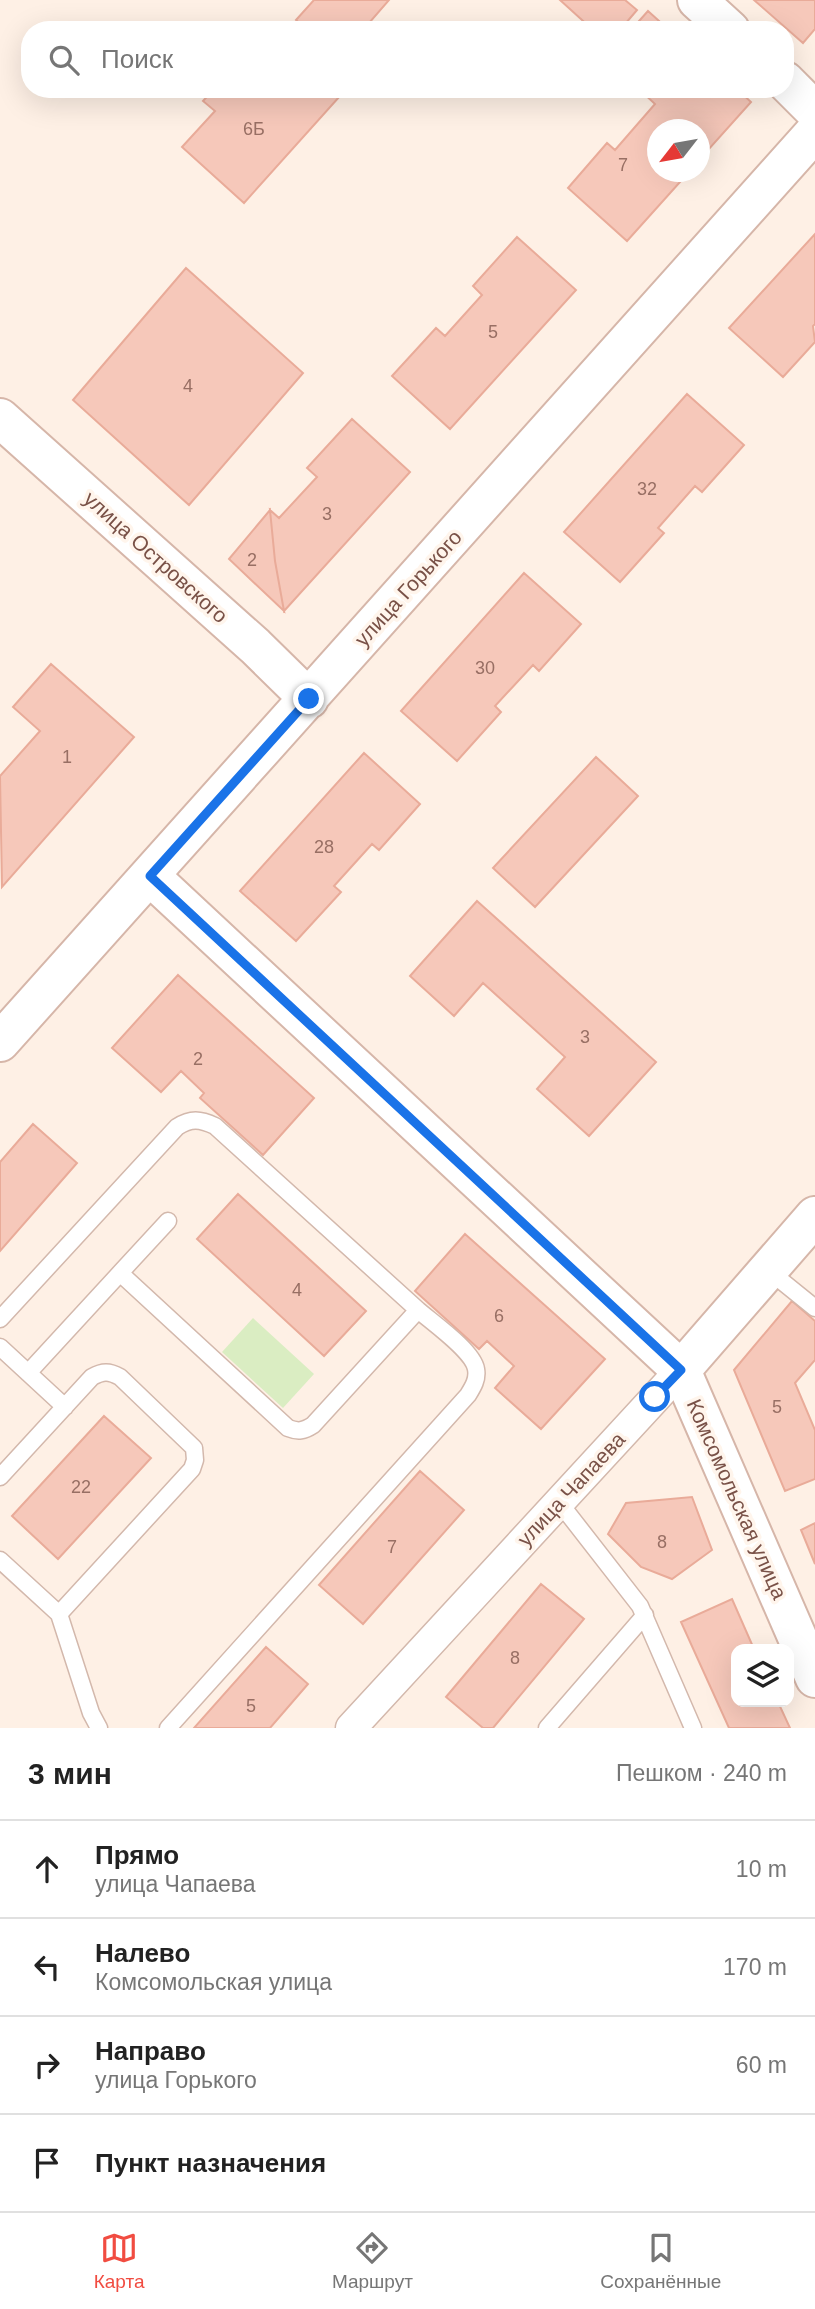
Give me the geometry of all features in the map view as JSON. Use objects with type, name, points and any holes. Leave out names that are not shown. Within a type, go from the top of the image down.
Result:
[{"type":"street","points":[[697,0],[720,21]]},
{"type":"street","points":[[794,90],[815,111]]},
{"type":"street","name":"улица Горького","points":[[0,1042],[815,132]]},
{"type":"street","name":"улица Островского","points":[[0,418],[255,646],[309,699]]},
{"type":"street","name":"Комсомольская улица","points":[[150,876],[681,1370],[811,1660]]},
{"type":"street","name":"улица Чапаева","points":[[351,1728],[681,1370],[815,1216]]},
{"type":"lane","points":[[0,1319],[177,1127],[188,1121],[203,1120],[215,1126],[471,1358],[477,1370],[476,1383],[468,1395],[168,1728]]},
{"type":"lane","points":[[28,1373],[168,1221]]},
{"type":"lane","points":[[768,1269],[815,1308]]},
{"type":"lane","points":[[120,1273],[288,1428],[296,1432],[313,1426],[418,1310]]},
{"type":"lane","points":[[0,1347],[65,1406]]},
{"type":"lane","points":[[0,1477],[92,1377],[102,1372],[111,1372],[120,1377],[194,1448],[195,1460],[192,1469],[59,1614]]},
{"type":"lane","points":[[559,1502],[628,1589],[645,1615],[693,1728]]},
{"type":"lane","points":[[0,1560],[59,1614],[91,1713],[99,1728]]},
{"type":"lane","points":[[547,1728],[645,1615]]},
{"type":"green space","points":[[253,1318],[314,1374],[283,1408],[222,1352]]},
{"type":"building","points":[[314,0],[389,0],[371,21],[296,20]]},
{"type":"building","points":[[560,0],[625,0],[637,10],[628,21],[583,21]]},
{"type":"building","points":[[754,0],[815,0],[815,29],[803,43],[794,35],[794,21],[778,21]]},
{"type":"building","points":[[648,11],[659,21],[639,21]]},
{"type":"building","points":[[206,98],[338,98],[244,203],[182,147],[215,111],[203,101]]},
{"type":"building","points":[[649,98],[747,98],[751,102],[710,148],[710,119],[647,119],[647,182],[680,182],[627,241],[568,188],[607,143],[615,150],[655,104]]},
{"type":"building","points":[[815,234],[815,342],[783,377],[729,328]]},
{"type":"building","points":[[517,237],[576,290],[450,429],[392,376],[436,328],[445,336],[482,295],[473,286]]},
{"type":"building","points":[[186,268],[303,373],[189,505],[73,400]]},
{"type":"building","points":[[687,394],[744,445],[702,492],[695,486],[658,528],[664,533],[620,582],[564,532]]},
{"type":"building","points":[[352,419],[410,472],[284,611],[270,510],[279,518],[317,477],[307,468]]},
{"type":"building","points":[[270,510],[275,561],[284,611],[229,559]]},
{"type":"building","points":[[524,573],[581,624],[539,671],[533,665],[495,706],[501,712],[457,761],[401,711]]},
{"type":"building","points":[[51,664],[134,737],[2,887],[0,776],[40,731],[13,707]]},
{"type":"building","points":[[364,753],[420,804],[379,850],[372,844],[334,886],[341,892],[296,941],[240,891]]},
{"type":"building","points":[[596,757],[638,796],[535,907],[493,868]]},
{"type":"building","points":[[477,901],[656,1062],[589,1136],[537,1089],[565,1057],[483,983],[454,1016],[410,976]]},
{"type":"building","points":[[178,975],[314,1098],[263,1155],[200,1098],[204,1093],[181,1071],[161,1092],[112,1048]]},
{"type":"building","points":[[33,1124],[77,1163],[0,1251],[0,1162]]},
{"type":"building","points":[[238,1194],[366,1311],[324,1356],[197,1239]]},
{"type":"building","points":[[465,1234],[605,1359],[541,1429],[495,1388],[514,1366],[487,1341],[479,1349],[415,1291]]},
{"type":"building","points":[[792,1301],[815,1321],[815,1360],[795,1383],[815,1430],[815,1479],[785,1491],[734,1370]]},
{"type":"building","points":[[104,1416],[151,1458],[58,1559],[12,1516]]},
{"type":"building","points":[[420,1471],[464,1510],[363,1624],[319,1585]]},
{"type":"building","points":[[692,1497],[712,1550],[672,1579],[641,1567],[608,1534],[626,1503]]},
{"type":"building","points":[[815,1523],[815,1564],[801,1530]]},
{"type":"building","points":[[541,1584],[584,1619],[493,1728],[483,1728],[446,1697]]},
{"type":"building","points":[[732,1599],[752,1644],[731,1644],[731,1707],[780,1707],[790,1728],[729,1728],[681,1622]]},
{"type":"building","points":[[266,1647],[308,1684],[270,1728],[194,1728]]},
{"type":"route","points":[[309,699],[150,876],[681,1370],[655,1397]]}]
